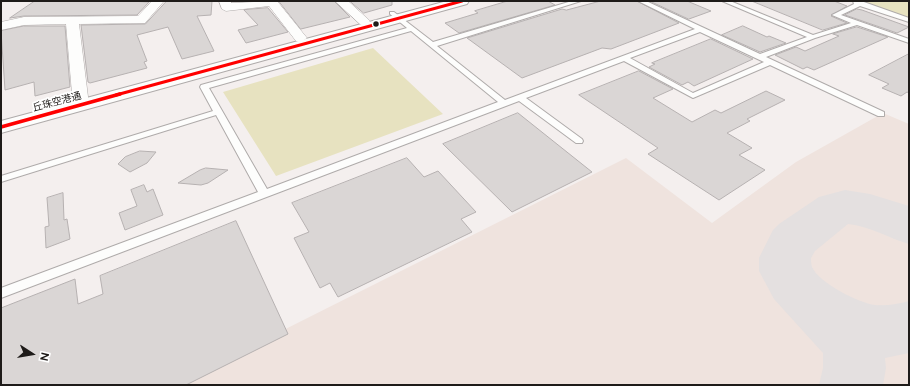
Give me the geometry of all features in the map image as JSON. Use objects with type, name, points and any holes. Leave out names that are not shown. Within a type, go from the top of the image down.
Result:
[{"type":"main road","name":"丘珠空港通","points":[[1,127],[80,101],[364,21],[395,16],[438,1]]},
{"type":"main road","name":"丘珠空港通","points":[[1,117],[80,101],[395,16],[462,1]]},
{"type":"street","points":[[1,26],[24,21],[141,20],[158,1]]},
{"type":"street","points":[[225,1],[226,7],[271,2],[301,38]]},
{"type":"street","points":[[342,1],[364,21]]},
{"type":"street","points":[[72,20],[80,101]]},
{"type":"lane","points":[[432,45],[578,1]]},
{"type":"lane","points":[[641,1],[881,114]]},
{"type":"lane","points":[[725,1],[813,37]]},
{"type":"lane","points":[[853,1],[909,20]]},
{"type":"lane","points":[[861,3],[835,15],[909,42]]},
{"type":"lane","points":[[395,16],[504,103]]},
{"type":"lane","points":[[760,57],[813,37],[857,23]]},
{"type":"lane","points":[[264,194],[204,87],[412,29]]},
{"type":"lane","points":[[1,293],[701,29]]},
{"type":"lane","points":[[624,58],[693,96],[770,62]]},
{"type":"lane","points":[[519,97],[580,141]]},
{"type":"lane","points":[[1,179],[218,112]]},
{"type":"shaded area","points":[[859,1],[909,1],[909,18]]},
{"type":"shaded area","points":[[373,48],[443,114],[276,176],[223,92]]},
{"type":"shaded area","points":[[883,113],[909,124],[909,385],[174,385],[626,158],[712,223],[796,162]]},
{"type":"building","points":[[35,1],[149,2],[137,15],[24,16],[10,18]]},
{"type":"building","points":[[167,1],[212,1],[211,15],[197,16],[214,51],[182,59],[168,27],[137,35],[147,61],[144,62],[147,68],[90,83],[88,82],[81,25],[145,24]]},
{"type":"building","points":[[279,1],[334,1],[350,17],[301,29]]},
{"type":"building","points":[[350,1],[392,1],[392,5],[364,13]]},
{"type":"building","points":[[508,1],[548,1],[555,5],[459,33],[445,23],[478,13],[475,11]]},
{"type":"building","points":[[601,1],[637,1],[679,23],[611,49],[602,48],[522,78],[467,38],[562,9],[566,10]]},
{"type":"building","points":[[650,1],[687,1],[711,11],[689,19]]},
{"type":"building","points":[[752,1],[834,1],[847,6],[831,16],[847,23],[823,30]]},
{"type":"building","points":[[268,8],[288,32],[246,43],[238,30],[258,25],[244,10]]},
{"type":"building","points":[[857,9],[909,27],[897,33],[845,15]]},
{"type":"building","points":[[24,26],[65,26],[70,87],[35,96],[34,82],[5,90],[1,31]]},
{"type":"building","points":[[743,26],[767,37],[769,36],[786,43],[760,52],[722,35]]},
{"type":"building","points":[[857,27],[888,37],[814,70],[807,67],[803,69],[775,55],[796,47],[805,51],[839,36],[833,34]]},
{"type":"building","points":[[711,39],[753,59],[694,86],[688,82],[682,85],[649,67],[655,64],[652,63]]},
{"type":"building","points":[[909,54],[909,93],[907,92],[901,96],[882,88],[889,84],[869,75]]},
{"type":"building","points":[[639,71],[673,89],[653,98],[692,122],[715,110],[721,113],[766,91],[785,100],[747,119],[750,121],[727,133],[752,148],[739,155],[765,170],[719,200],[648,154],[658,148],[579,95]]},
{"type":"building","points":[[518,113],[592,172],[512,212],[443,144]]},
{"type":"building","points":[[140,151],[156,152],[147,163],[130,172],[118,164],[125,157]]},
{"type":"building","points":[[407,158],[424,177],[438,171],[476,212],[461,219],[472,232],[338,297],[330,283],[320,288],[294,238],[309,232],[292,203]]},
{"type":"building","points":[[206,168],[228,170],[208,183],[201,185],[178,183],[200,170]]},
{"type":"building","points":[[144,185],[147,192],[153,189],[163,215],[125,230],[119,213],[137,206],[131,190]]},
{"type":"building","points":[[63,193],[64,220],[67,219],[70,239],[46,248],[45,227],[49,226],[47,198]]},
{"type":"building","points":[[236,221],[288,334],[186,385],[1,385],[1,308],[75,279],[78,304],[103,294],[100,276]]},
{"type":"taxiway","points":[[851,385],[855,363],[852,347],[849,341],[841,330],[793,284],[786,271],[785,258],[791,244],[795,240],[836,209],[845,207],[870,211],[909,226]]},
{"type":"taxiway","points":[[822,309],[853,325],[875,331],[886,332],[909,327]]},
{"type":"transit line","points":[[1,127],[462,1]]}]
